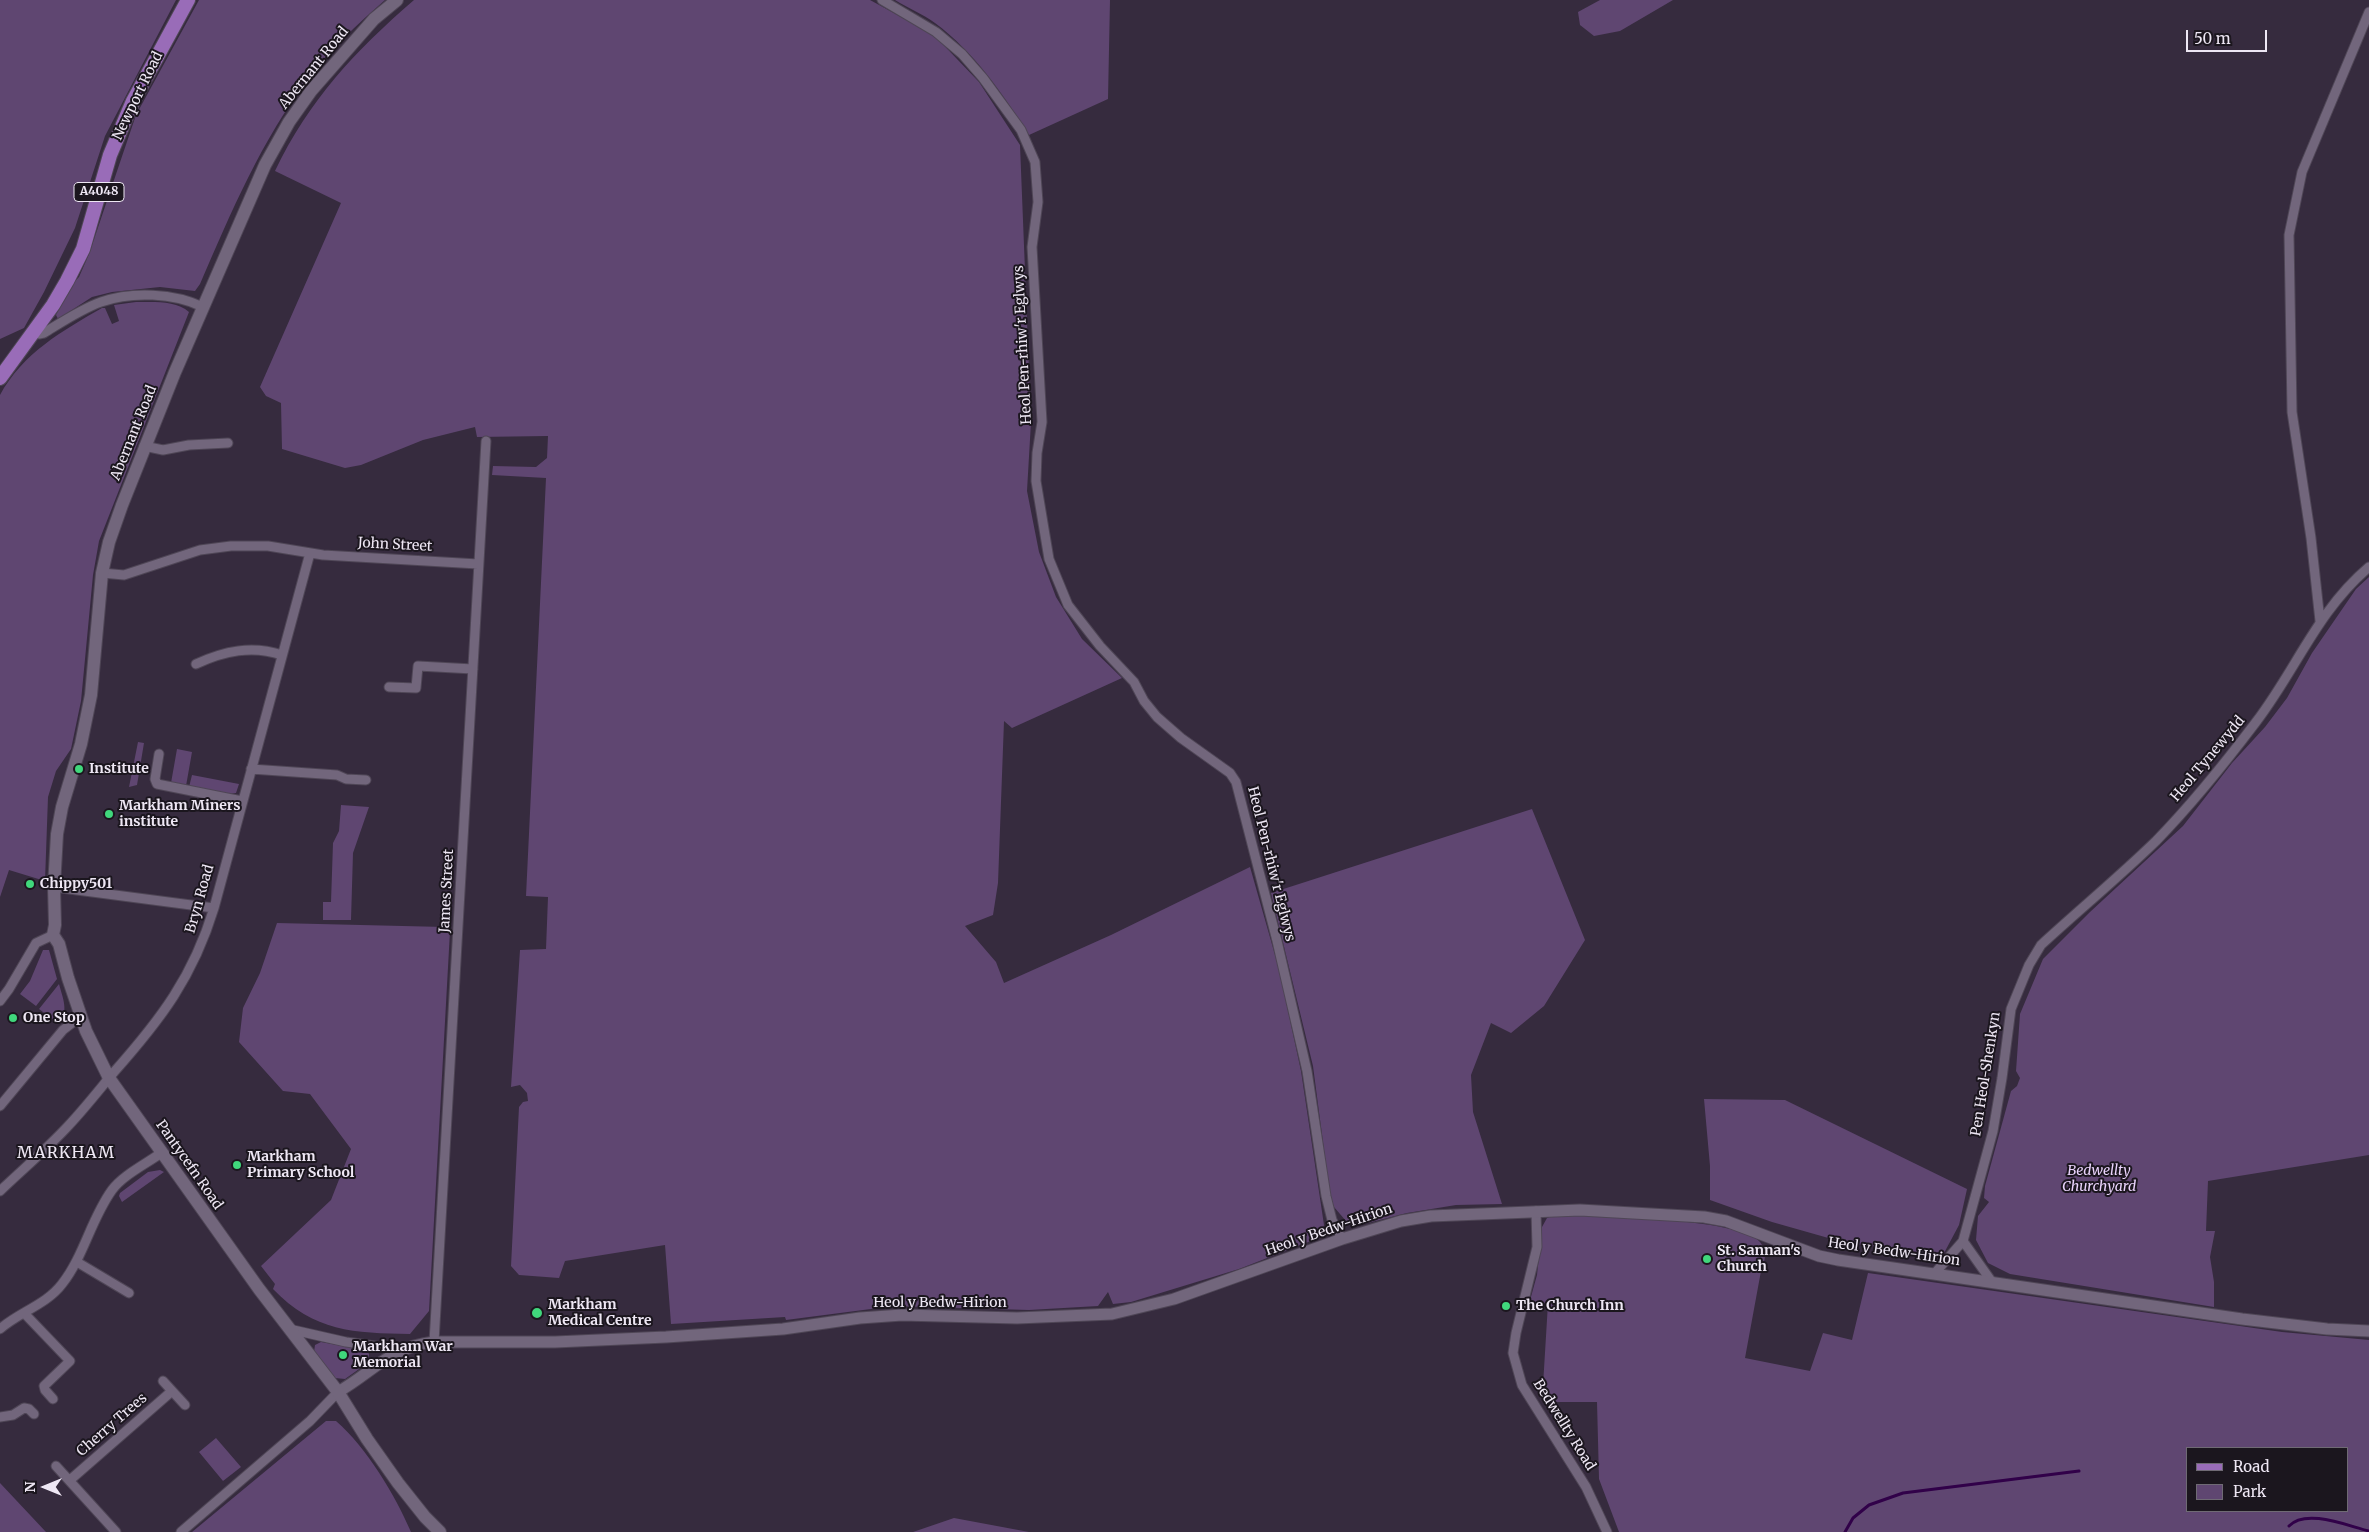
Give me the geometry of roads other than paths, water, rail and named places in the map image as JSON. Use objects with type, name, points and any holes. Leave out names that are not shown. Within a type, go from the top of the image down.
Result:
[{"type":"main road","name":"Newport Road","points":[[0,378],[53,305],[82,249],[110,155],[132,101],[188,0]]},
{"type":"main road","name":"Abernant Road","points":[[52,935],[55,925],[54,887],[57,834],[62,807],[81,744],[91,695],[102,573],[108,542],[144,446],[202,307],[265,164],[289,122],[310,92],[343,52],[374,19],[397,0]]},
{"type":"main road","name":"Pantycefn Road","points":[[52,935],[59,944],[80,1017],[109,1078],[289,1329],[338,1392],[367,1439],[398,1483],[425,1517],[440,1532]]},
{"type":"street","name":"Heol Pen-rhiw'r Eglwys","points":[[882,0],[936,32],[962,54],[983,78],[1021,130],[1035,162],[1038,202],[1032,247],[1042,422],[1037,453],[1036,481],[1049,559],[1068,605],[1100,646],[1134,682],[1144,701],[1157,717],[1181,738],[1230,773],[1236,782],[1277,941],[1307,1070],[1326,1196],[1332,1220],[1342,1238]]},
{"type":"street","points":[[2320,621],[2311,538],[2292,412],[2290,235],[2302,172],[2369,12]]},
{"type":"street","points":[[34,330],[39,334],[44,333],[100,302],[120,297],[173,297],[202,307]]},
{"type":"street","name":"James Street","points":[[434,1342],[486,441]]},
{"type":"street","points":[[144,446],[163,450],[189,445],[228,443]]},
{"type":"street","name":"John Street","points":[[102,573],[124,575],[200,550],[231,546],[268,546],[323,555],[478,564]]},
{"type":"street","name":"Bryn Road","points":[[0,1191],[69,1125],[161,1017],[183,983],[197,956],[214,908],[310,553]]},
{"type":"street","name":"Heol Tynewydd","points":[[2041,945],[2156,840],[2209,782],[2258,720],[2291,672],[2320,621],[2356,578],[2369,567]]},
{"type":"street","points":[[196,664],[226,652],[242,650],[260,650],[282,655]]},
{"type":"street","points":[[389,686],[416,688],[418,666],[473,669]]},
{"type":"street","points":[[159,754],[155,779],[157,784],[242,801]]},
{"type":"street","points":[[251,769],[337,774],[346,779],[366,780]]},
{"type":"street","points":[[54,887],[214,908]]},
{"type":"street","points":[[0,1001],[36,943],[52,935]]},
{"type":"street","name":"Pen Heol-Shenkyn","points":[[1935,1273],[1963,1241],[1993,1131],[2011,1009],[2029,965],[2041,945]]},
{"type":"street","points":[[0,1106],[63,1030],[80,1017]]},
{"type":"street","points":[[0,1329],[55,1292],[77,1262],[94,1222],[113,1189],[161,1153]]},
{"type":"street","name":"Heol y Bedw-Hirion","points":[[338,1392],[393,1353],[422,1343],[555,1342],[666,1337],[783,1329],[860,1318],[902,1315],[1017,1318],[1102,1315],[1174,1299],[1342,1238],[1401,1222],[1431,1216],[1536,1211],[1580,1210],[1726,1220],[1819,1256],[2242,1319],[2328,1329],[2369,1331]]},
{"type":"street","name":"Bedwellty Road","points":[[1536,1211],[1537,1247],[1516,1332],[1513,1353],[1516,1370],[1522,1385],[1586,1487],[1607,1532]]},
{"type":"street","points":[[1963,1241],[1992,1282]]},
{"type":"street","points":[[77,1262],[129,1293]]},
{"type":"street","points":[[24,1313],[70,1360],[44,1386],[53,1399]]},
{"type":"street","points":[[289,1329],[346,1342],[389,1348],[393,1353]]},
{"type":"street","points":[[163,1381],[185,1405]]},
{"type":"street","name":"Cherry Trees","points":[[70,1480],[172,1391]]},
{"type":"street","points":[[181,1532],[310,1420],[338,1392]]},
{"type":"street","points":[[0,1417],[13,1415],[24,1408],[29,1409],[34,1414]]},
{"type":"street","points":[[56,1466],[116,1532]]},
{"type":"waterway","points":[[1845,1532],[1853,1518],[1869,1505],[1903,1493],[2079,1471]]},
{"type":"waterway","points":[[2289,1526],[2296,1521],[2306,1518],[2316,1518],[2339,1522],[2369,1531]]},
{"type":"place","name":"Institute","points":[[79,769]]},
{"type":"place","name":"Markham Miners institute","points":[[109,814]]},
{"type":"place","name":"Chippy501","points":[[30,884]]},
{"type":"place","name":"One Stop","points":[[13,1018]]},
{"type":"place","name":"Markham Primary School","points":[[237,1165]]},
{"type":"place","name":"St. Sannan's Church","points":[[1707,1259]]},
{"type":"place","name":"The Church Inn","points":[[1506,1306]]},
{"type":"place","name":"Markham Medical Centre","points":[[537,1313]]},
{"type":"place","name":"Markham War Memorial","points":[[343,1355]]},
{"type":"district","name":"MARKHAM","points":[[66,1153]]},
{"type":"park label","name":"Bedwellty Churchyard","points":[[2099,1180]]}]
